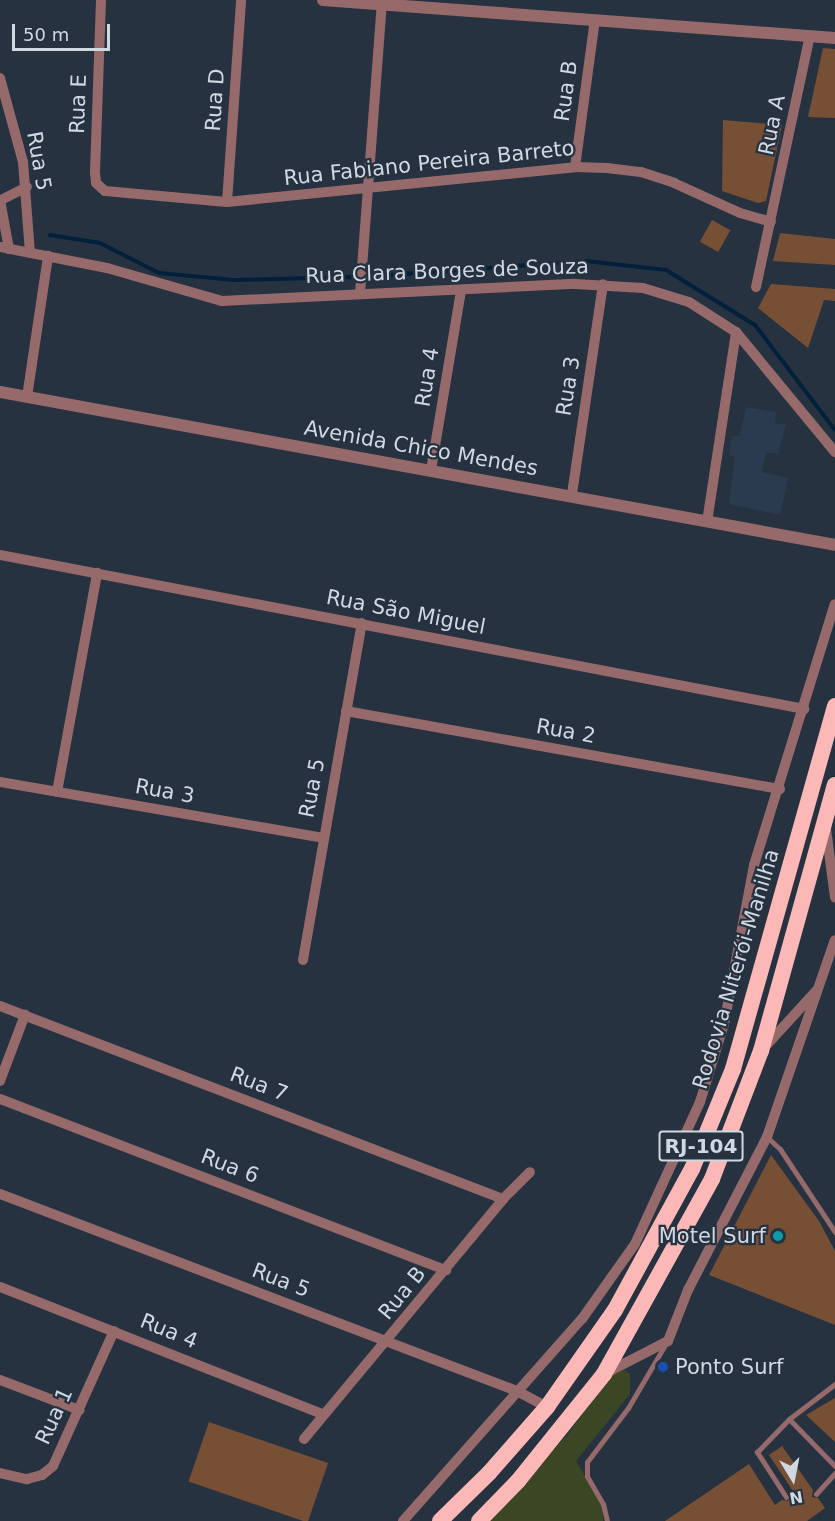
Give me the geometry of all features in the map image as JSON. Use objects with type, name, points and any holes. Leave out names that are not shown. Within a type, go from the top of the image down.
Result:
[{"type":"highway","name":"Rodovia Niterói-Manilha","points":[[440,1521],[489,1473],[547,1407],[615,1311],[692,1169],[744,1032],[835,706]]},
{"type":"highway","name":"Rodovia Niterói-Manilha","points":[[479,1521],[518,1481],[604,1374],[712,1179],[761,1051],[835,785]]},
{"type":"street","name":"Rua E","points":[[95,173],[101,0]]},
{"type":"street","name":"Rua D","points":[[227,202],[241,0]]},
{"type":"street","points":[[323,0],[382,2],[835,38]]},
{"type":"street","points":[[360,289],[365,190],[382,2]]},
{"type":"street","name":"Rua B","points":[[575,167],[595,20]]},
{"type":"street","name":"Rua A","points":[[756,287],[810,36]]},
{"type":"street","name":"Rua 5","points":[[0,78],[27,187],[30,253]]},
{"type":"street","name":"Rua Fabiano Pereira Barreto","points":[[95,173],[96,183],[105,191],[227,202],[365,190],[575,167],[641,172],[771,222]]},
{"type":"street","points":[[5,248],[0,200],[27,187]]},
{"type":"street","name":"Rua Clara Borges de Souza","points":[[5,248],[107,268],[222,301],[360,289],[461,290],[603,284],[643,288],[689,302],[736,332],[835,452]]},
{"type":"street","points":[[27,397],[48,256]]},
{"type":"street","name":"Rua 3","points":[[572,494],[603,284]]},
{"type":"street","name":"Rua 4","points":[[431,470],[461,290]]},
{"type":"street","points":[[707,522],[736,332]]},
{"type":"street","name":"Avenida Chico Mendes","points":[[0,392],[572,494],[835,545]]},
{"type":"street","name":"Rua São Miguel","points":[[0,555],[804,709]]},
{"type":"street","points":[[57,792],[97,573]]},
{"type":"street","points":[[403,1521],[582,1319],[635,1244],[700,1102],[724,1024],[754,865],[780,789],[835,604]]},
{"type":"street","name":"Rua 5","points":[[303,960],[322,838],[362,623]]},
{"type":"street","name":"Rua 2","points":[[346,711],[780,789]]},
{"type":"street","name":"Rua 3","points":[[0,782],[322,838]]},
{"type":"street","points":[[825,821],[835,897]]},
{"type":"street","points":[[604,1374],[668,1341],[688,1290],[766,1137],[835,940]]},
{"type":"street","points":[[761,1051],[819,987]]},
{"type":"street","name":"Rua 7","points":[[0,1006],[503,1199]]},
{"type":"street","points":[[0,1081],[25,1015]]},
{"type":"street","points":[[724,1024],[744,1032]]},
{"type":"street","name":"Rua 6","points":[[0,1099],[446,1270]]},
{"type":"street","name":"Rua B","points":[[304,1439],[322,1414],[386,1343],[503,1199],[530,1172]]},
{"type":"street","name":"Rua 5","points":[[0,1194],[386,1343],[517,1390],[547,1407]]},
{"type":"street","name":"Rua 4","points":[[0,1287],[322,1414]]},
{"type":"street","name":"Rua 1","points":[[0,1473],[27,1479],[42,1475],[53,1466],[114,1331]]},
{"type":"street","points":[[0,1380],[79,1410]]},
{"type":"lane","points":[[766,1137],[780,1149],[835,1232]]},
{"type":"lane","points":[[607,1521],[603,1504],[587,1476],[587,1462],[628,1408],[668,1341]]},
{"type":"lane","points":[[786,1497],[757,1452],[789,1419],[835,1384]]},
{"type":"lane","points":[[789,1419],[835,1466]]},
{"type":"lane","points":[[816,1494],[835,1473]]},
{"type":"shaded area","points":[[746,407],[776,412],[775,424],[786,424],[778,454],[766,452],[762,472],[788,478],[780,515],[729,504],[735,457],[729,455],[732,436],[740,436]]},
{"type":"green space","points":[[618,1366],[630,1374],[630,1394],[576,1461],[603,1506],[603,1521],[489,1521],[568,1434]]},
{"type":"building","points":[[823,48],[835,49],[835,118],[808,117]]},
{"type":"building","points":[[723,120],[782,125],[766,201],[758,203],[722,191]]},
{"type":"building","points":[[712,220],[730,230],[718,252],[700,242]]},
{"type":"building","points":[[780,233],[835,239],[835,265],[773,261]]},
{"type":"building","points":[[771,284],[835,289],[835,301],[824,300],[808,348],[758,308]]},
{"type":"building","name":"Motel Surf","points":[[771,1155],[819,1221],[835,1251],[835,1325],[709,1275]]},
{"type":"building","points":[[835,1398],[835,1442],[806,1415]]},
{"type":"building","points":[[209,1422],[328,1463],[308,1521],[188,1482]]},
{"type":"building","points":[[782,1446],[813,1490],[812,1497],[818,1498],[825,1508],[807,1521],[665,1521],[749,1464],[775,1505],[782,1500],[788,1501],[793,1491],[769,1455]]},
{"type":"waterway","points":[[50,235],[100,243],[159,273],[234,280],[359,277],[586,261],[666,270],[755,325],[835,430]]},
{"type":"place","name":"Motel Surf","points":[[778,1236]]},
{"type":"place","name":"Ponto Surf","points":[[663,1367]]}]
